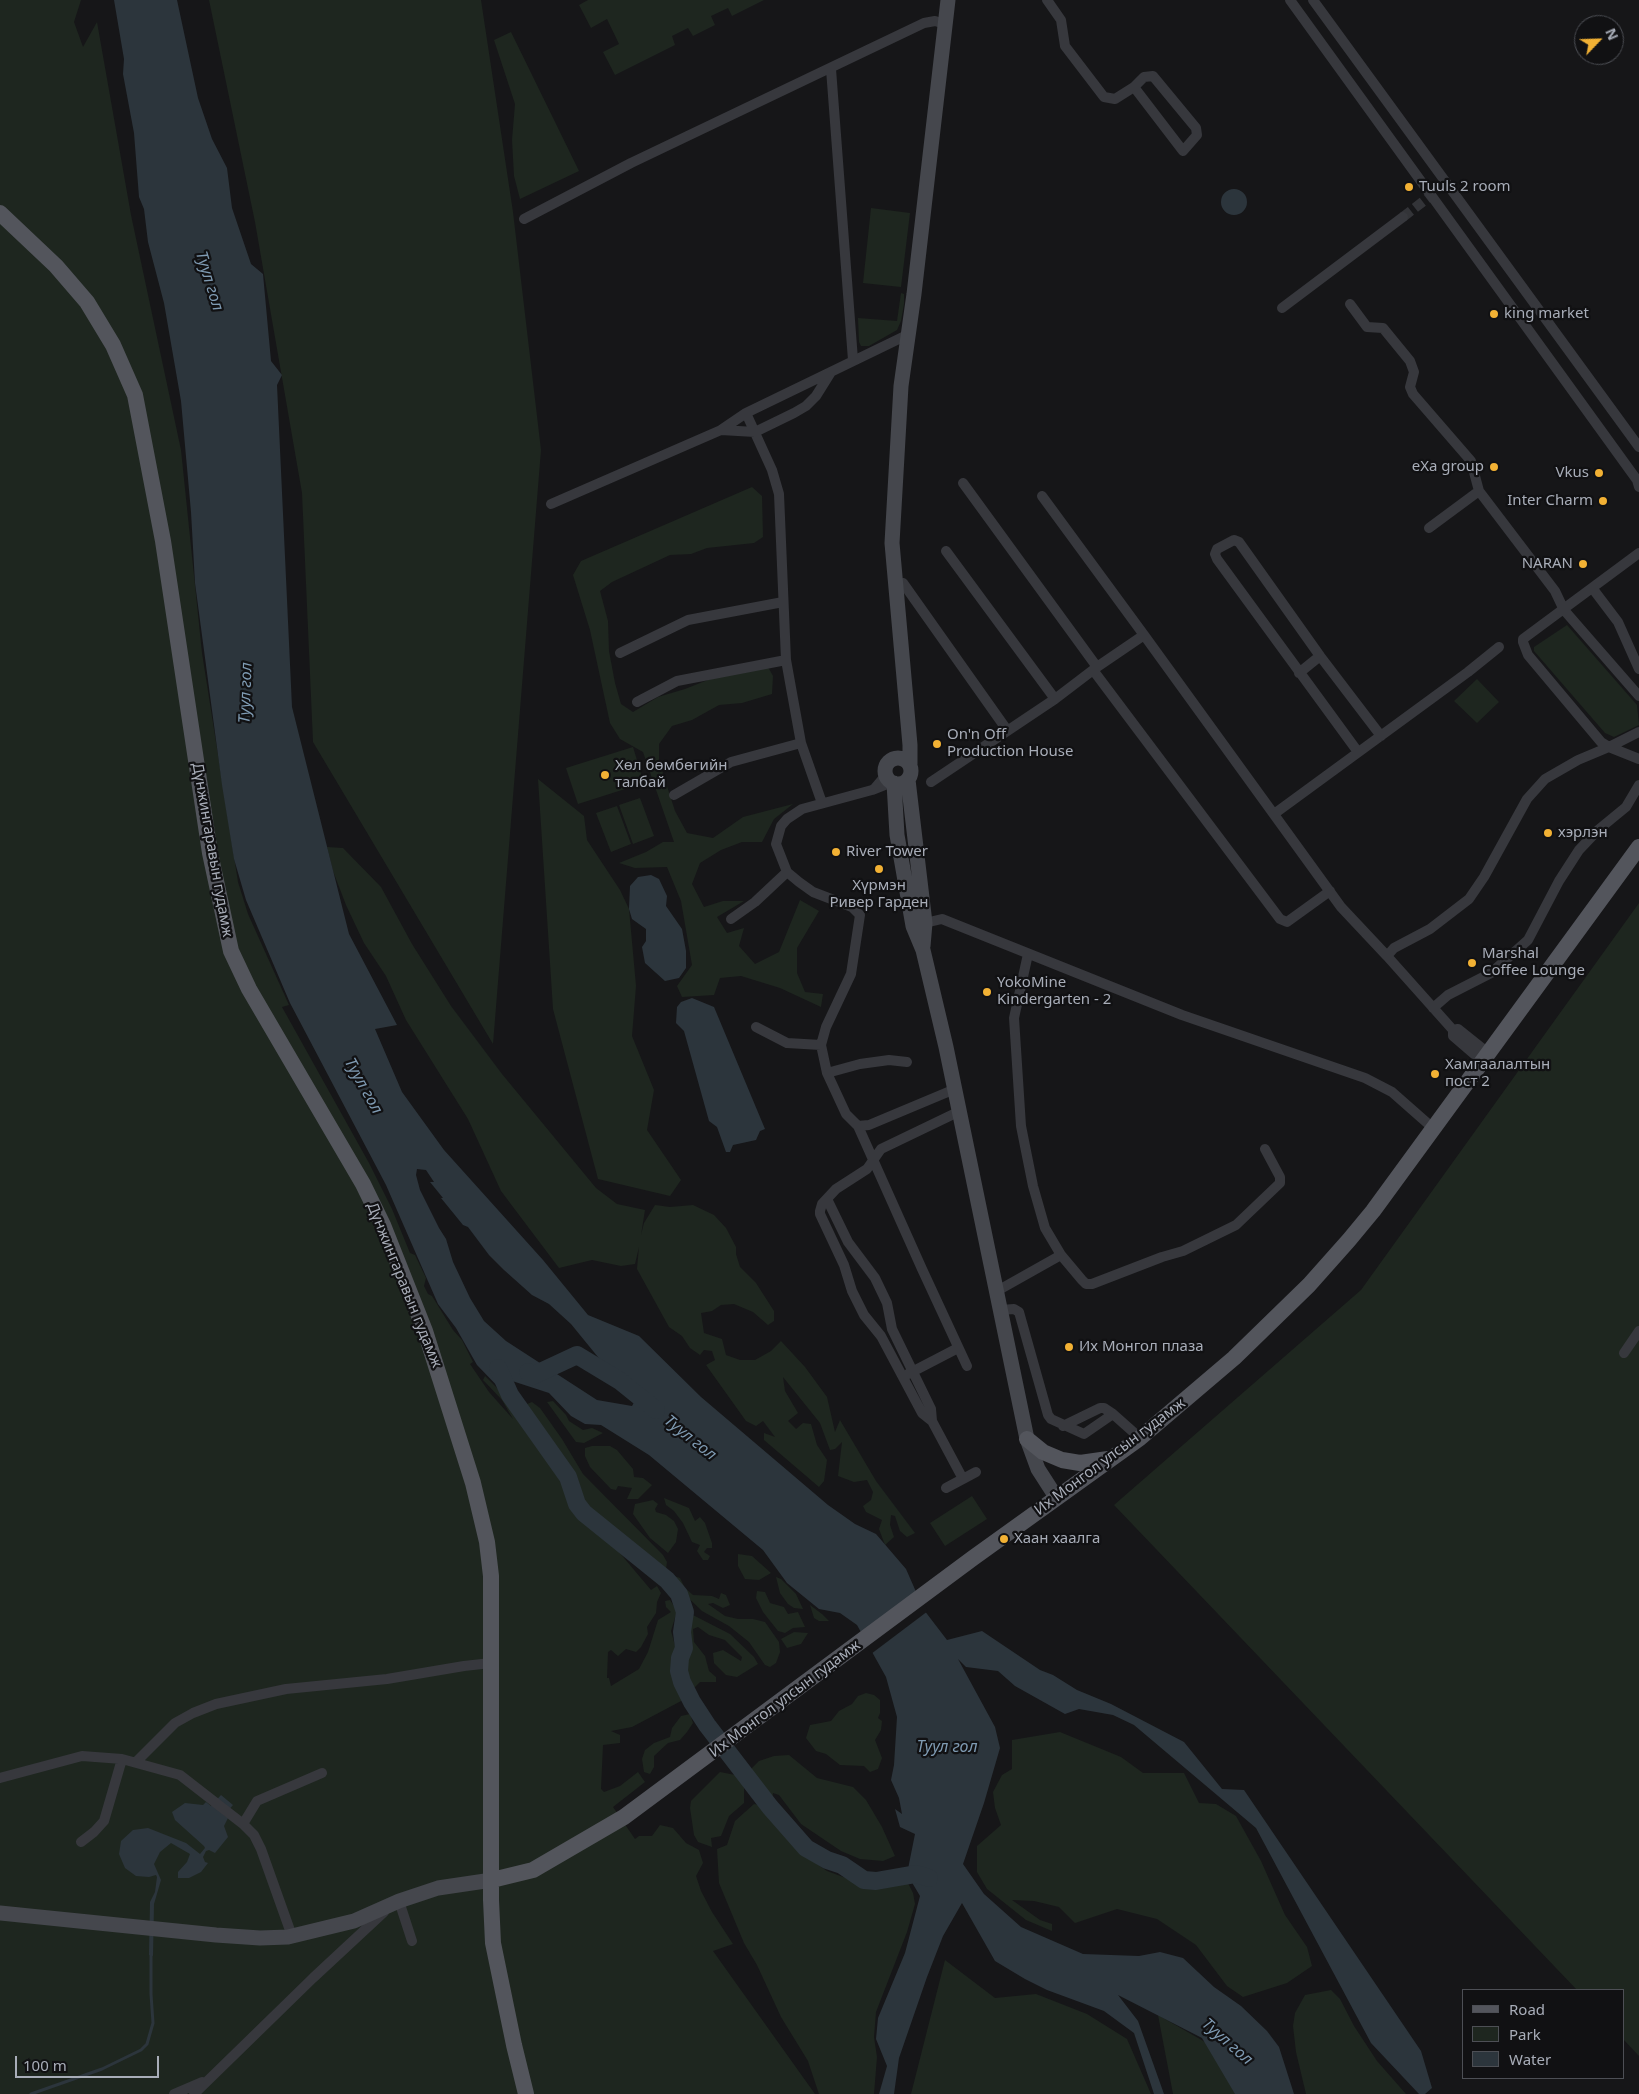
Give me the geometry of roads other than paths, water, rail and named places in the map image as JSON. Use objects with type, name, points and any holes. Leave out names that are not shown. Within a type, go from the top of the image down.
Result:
[{"type":"main road","name":"Дүнжингаравын гудамж","points":[[0,213],[56,266],[87,302],[113,345],[135,395],[167,569],[210,853],[231,951],[249,989],[363,1184],[396,1256],[425,1331],[473,1483],[485,1534],[491,1576],[492,1880]]},
{"type":"main road","name":"Их Монгол улсын гудамж","points":[[492,1880],[533,1870],[618,1821],[643,1804],[972,1558],[1140,1438],[1227,1364],[1309,1285],[1355,1233],[1434,1129],[1639,847]]},
{"type":"main road","points":[[1027,1438],[1043,1452],[1062,1460],[1080,1463],[1111,1459]]},
{"type":"main road","points":[[492,1880],[492,1916],[496,1957],[526,2094]]},
{"type":"street","points":[[948,0],[914,294],[907,335],[897,438],[892,543],[908,730],[903,761],[912,772],[872,790],[822,803],[794,813],[781,826],[776,844],[787,872],[813,892],[852,907],[860,915],[851,974],[826,1027],[821,1046],[827,1073],[846,1114],[858,1126],[967,1366]]},
{"type":"street","points":[[1290,0],[1637,480],[1639,487]]},
{"type":"street","points":[[1317,1],[1447,184],[1639,447]]},
{"type":"street","points":[[1052,2],[1061,20],[1065,46],[1104,97],[1114,99],[1134,87],[1144,78],[1153,76],[1196,128],[1197,135],[1183,151],[1134,87]]},
{"type":"street","points":[[524,219],[630,163],[831,69],[924,23],[935,21],[945,24]]},
{"type":"street","points":[[831,69],[853,360]]},
{"type":"street","points":[[1431,196],[1447,184]]},
{"type":"street","points":[[1282,308],[1403,217]]},
{"type":"street","points":[[1350,304],[1367,327],[1383,328],[1410,361],[1414,372],[1410,387],[1413,394],[1471,461],[1479,491],[1555,591],[1564,610],[1639,696]]},
{"type":"street","points":[[551,504],[720,430],[746,413],[907,335]]},
{"type":"street","points":[[720,430],[755,432],[795,413],[816,396],[831,372]]},
{"type":"street","points":[[746,413],[772,470],[779,494],[786,660],[801,743],[822,803]]},
{"type":"street","points":[[963,483],[1095,668],[1280,919],[1287,922],[1330,891]]},
{"type":"street","points":[[1429,528],[1479,491]]},
{"type":"street","points":[[1042,496],[1342,907],[1453,1030],[1458,1029],[1485,1057]]},
{"type":"street","points":[[1358,752],[1217,559],[1215,554],[1217,550],[1234,540],[1239,542],[1320,656],[1381,736]]},
{"type":"street","points":[[946,551],[1055,699]]},
{"type":"street","points":[[1639,553],[1523,640],[1524,649],[1600,740],[1609,747],[1639,759]]},
{"type":"street","points":[[903,583],[1007,730]]},
{"type":"street","points":[[1593,588],[1618,622],[1639,669]]},
{"type":"street","points":[[620,653],[688,620],[783,602]]},
{"type":"street","points":[[931,782],[1055,699],[1095,668],[1144,635]]},
{"type":"street","points":[[1274,814],[1468,672],[1498,647]]},
{"type":"street","points":[[1299,673],[1320,656]]},
{"type":"street","points":[[637,702],[677,681],[786,660]]},
{"type":"street","points":[[1387,956],[1394,948],[1430,929],[1469,899],[1484,877],[1527,799],[1545,779],[1578,760],[1639,732]]},
{"type":"street","points":[[674,795],[730,762],[801,743]]},
{"type":"street","points":[[903,761],[888,763],[895,780],[925,923],[923,950]]},
{"type":"street","points":[[895,780],[898,835],[911,916],[923,950],[956,1089],[1027,1438],[1038,1469],[1056,1497]]},
{"type":"street","points":[[1433,1008],[1448,995],[1491,973],[1528,940],[1559,881],[1579,850],[1598,830],[1626,807],[1639,785]]},
{"type":"street","points":[[731,919],[755,902],[787,872]]},
{"type":"street","points":[[925,923],[942,919],[1182,1015],[1365,1078],[1392,1092],[1434,1129]]},
{"type":"street","points":[[1028,954],[1014,1018],[1020,1126],[1033,1186],[1045,1228],[1061,1255],[1086,1284],[1092,1284],[1162,1256],[1183,1251],[1236,1225],[1280,1183],[1280,1177],[1265,1149]]},
{"type":"street","points":[[756,1027],[787,1043],[821,1046]]},
{"type":"street","points":[[827,1073],[860,1064],[889,1060],[907,1062]]},
{"type":"street","points":[[858,1126],[868,1125],[956,1089]]},
{"type":"street","points":[[960,1111],[881,1149],[868,1169],[836,1189],[822,1204],[820,1214],[844,1265],[852,1291],[864,1315],[881,1336],[922,1413],[932,1421],[963,1479]]},
{"type":"street","points":[[827,1199],[848,1242],[875,1278],[886,1302],[892,1329],[931,1408],[932,1421]]},
{"type":"street","points":[[997,1291],[1061,1255]]},
{"type":"street","points":[[1001,1310],[1014,1309],[1019,1312],[1048,1415],[1051,1419],[1063,1426],[1086,1433],[1113,1414]]},
{"type":"street","points":[[1624,1353],[1639,1330]]},
{"type":"street","points":[[902,1377],[958,1348]]},
{"type":"street","points":[[1063,1426],[1100,1408],[1104,1408],[1140,1438]]},
{"type":"street","points":[[946,1488],[976,1472]]},
{"type":"street","points":[[136,1762],[175,1723],[193,1713],[216,1704],[286,1689],[387,1679],[491,1663]]},
{"type":"street","points":[[0,1778],[82,1756],[122,1759],[180,1775],[210,1796],[243,1824],[258,1842],[292,1936]]},
{"type":"street","points":[[81,1842],[104,1821],[122,1759]]},
{"type":"street","points":[[243,1824],[256,1801],[322,1773]]},
{"type":"street","points":[[0,1913],[163,1931],[238,1937],[292,1936],[354,1921],[438,1888],[492,1880]]},
{"type":"street","points":[[396,1903],[412,1941]]},
{"type":"street","points":[[194,2094],[396,1903]]},
{"type":"street","points":[[174,2094],[207,2080]]},
{"type":"water","name":"Туул гол","points":[[114,0],[177,0],[198,98],[212,139],[227,168],[232,208],[251,264],[263,274],[271,361],[282,375],[277,385],[292,707],[349,934],[397,1025],[375,1029],[402,1092],[444,1150],[543,1260],[588,1315],[639,1336],[701,1397],[828,1505],[855,1524],[876,1534],[906,1569],[924,1610],[947,1640],[982,1631],[1040,1670],[1184,1742],[1222,1789],[1244,1790],[1421,2051],[1432,2088],[1425,2094],[1419,2094],[1371,2043],[1256,1828],[1134,1725],[1113,1715],[1079,1709],[1065,1714],[1015,1686],[998,1671],[966,1667],[958,1659],[995,1727],[1000,1748],[963,1864],[984,1894],[1021,1927],[1083,1954],[1139,1956],[1160,1952],[1183,1958],[1214,1987],[1241,2006],[1267,2031],[1279,2047],[1294,2094],[1235,2094],[1202,2038],[1118,1995],[1138,2021],[1164,2094],[1154,2094],[1134,2033],[1104,2011],[1047,1990],[995,1961],[962,1903],[943,1936],[927,1977],[899,2058],[894,2094],[879,2094],[887,2066],[876,2039],[878,2018],[905,1953],[920,1896],[907,1874],[915,1834],[900,1827],[895,1809],[902,1814],[899,1798],[891,1780],[894,1765],[897,1717],[886,1677],[857,1625],[840,1613],[819,1609],[787,1583],[763,1550],[649,1455],[601,1425],[585,1424],[571,1416],[549,1393],[506,1379],[509,1387],[505,1394],[477,1365],[456,1328],[438,1304],[386,1185],[290,1003],[246,900],[234,859],[222,785],[195,583],[181,401],[164,303],[148,242],[144,209],[139,197],[134,133],[123,74],[124,59]],"holes":[[[417,1169],[426,1170],[434,1182],[430,1182],[443,1198],[441,1198],[463,1225],[468,1227],[489,1255],[532,1295],[549,1304],[571,1324],[602,1362],[640,1392],[632,1406],[597,1400],[506,1341],[484,1321],[470,1298],[453,1262],[446,1239],[420,1190],[416,1175]]]},
{"type":"water","points":[[1234,189],[1243,193],[1247,202],[1243,211],[1234,215],[1225,211],[1221,202],[1225,193]]},
{"type":"water","points":[[651,875],[659,879],[667,896],[666,906],[682,929],[686,951],[686,968],[679,978],[665,981],[645,963],[642,947],[646,941],[646,929],[632,919],[629,909],[630,886],[638,877]]},
{"type":"water","points":[[692,998],[714,1007],[765,1129],[760,1131],[756,1140],[733,1145],[730,1152],[726,1152],[717,1127],[709,1121],[684,1031],[676,1023],[677,1007],[681,1002]]},
{"type":"water","points":[[221,1795],[233,1805],[224,1815],[228,1818],[224,1826],[228,1837],[215,1853],[209,1850],[206,1851],[203,1857],[205,1862],[208,1863],[201,1872],[189,1878],[178,1878],[178,1872],[187,1862],[190,1854],[171,1843],[160,1852],[154,1864],[161,1880],[154,1904],[153,1956],[149,1955],[150,1902],[155,1892],[157,1877],[156,1875],[149,1877],[136,1876],[125,1868],[119,1854],[121,1841],[133,1830],[148,1828],[186,1843],[200,1854],[205,1848],[204,1846],[175,1820],[172,1812],[185,1803],[203,1805],[206,1802],[211,1806]]},
{"type":"waterway","name":"Туул гол","points":[[528,1372],[532,1376],[577,1355],[620,1381],[656,1410]]},
{"type":"waterway","name":"Туул гол","points":[[498,1368],[510,1395],[568,1477],[577,1504],[584,1513],[667,1580],[679,1594],[685,1612],[682,1632],[684,1648],[680,1658],[679,1671],[682,1682],[707,1725],[770,1807],[806,1848],[827,1860],[842,1865],[864,1880],[876,1881],[916,1874],[929,1878]]},
{"type":"waterway","points":[[31,2094],[102,2069],[141,2050],[147,2044],[153,2023],[151,1953]]},
{"type":"tunnel","points":[[1403,217],[1429,197]]},
{"type":"place","name":"Tuuls 2 room","points":[[1409,187]]},
{"type":"place","name":"king market","points":[[1494,314]]},
{"type":"place","name":"eXa group","points":[[1494,467]]},
{"type":"place","name":"Vkus","points":[[1599,473]]},
{"type":"place","name":"Inter Charm","points":[[1603,501]]},
{"type":"place","name":"NARAN","points":[[1583,564]]},
{"type":"place","name":"On'n Off Production House","points":[[937,744]]},
{"type":"place","name":"Хөл бөмбөгийн талбай","points":[[605,775]]},
{"type":"place","name":"хэрлэн","points":[[1548,833]]},
{"type":"place","name":"River Tower","points":[[836,852]]},
{"type":"place","name":"Хүрмэн Ривер Гарден","points":[[879,869]]},
{"type":"place","name":"Marshal Coffee Lounge","points":[[1472,963]]},
{"type":"place","name":"YokoMine Kindergarten - 2","points":[[987,992]]},
{"type":"place","name":"Хамгаалалтын пост 2","points":[[1435,1074]]},
{"type":"place","name":"Их Монгол плаза","points":[[1069,1347]]},
{"type":"place","name":"Хаан хаалга","points":[[1004,1539]]}]
